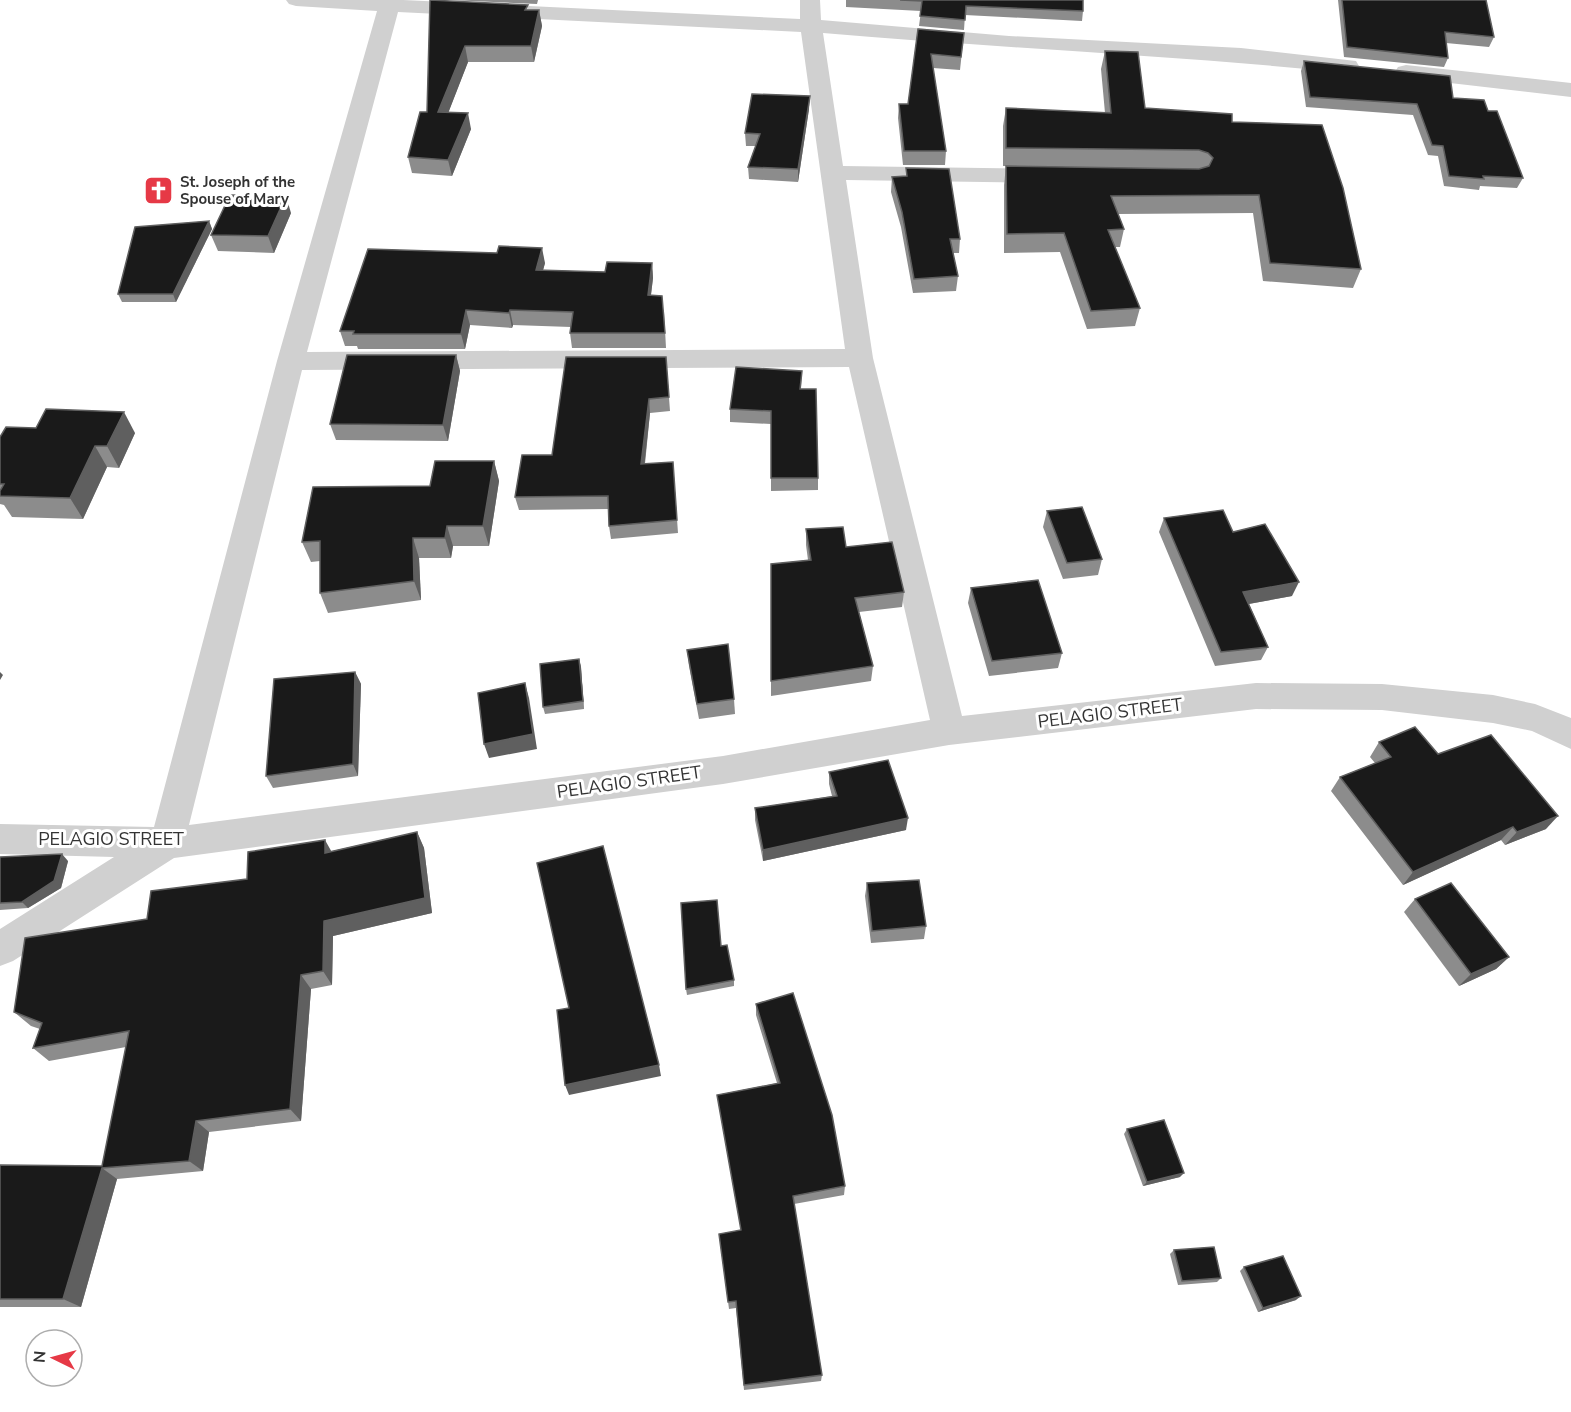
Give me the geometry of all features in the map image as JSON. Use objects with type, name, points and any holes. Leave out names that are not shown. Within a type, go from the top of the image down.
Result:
[{"type":"street","points":[[297,0],[390,2],[586,17],[811,26],[1009,42],[1241,55],[1571,90]]},
{"type":"street","points":[[810,0],[811,26],[860,358],[950,731]]},
{"type":"street","points":[[0,949],[167,843],[291,361],[390,2]]},
{"type":"street","points":[[832,173],[1066,176]]},
{"type":"street","points":[[291,361],[860,358]]},
{"type":"street","name":"PELAGIO STREET","points":[[0,839],[167,843],[723,770],[950,731],[1256,696],[1382,697],[1493,709],[1535,718],[1561,728],[1571,735]]},
{"type":"building","points":[[430,0],[528,5],[525,10],[539,10],[531,46],[465,46],[438,112],[468,113],[448,160],[408,157],[420,112],[427,112]]},
{"type":"building","points":[[900,0],[1083,0],[1083,11],[966,6],[965,20],[920,16],[922,1]]},
{"type":"building","points":[[1342,0],[1486,0],[1494,37],[1445,32],[1448,58],[1347,47]]},
{"type":"building","points":[[918,29],[964,33],[961,57],[931,54],[946,151],[904,151],[899,104],[908,104]]},
{"type":"building","points":[[1105,51],[1138,52],[1145,108],[1232,114],[1232,122],[1322,125],[1343,188],[1361,269],[1270,263],[1259,195],[1111,196],[1124,229],[1108,230],[1140,308],[1091,311],[1064,233],[1007,234],[1006,166],[1199,169],[1209,166],[1213,158],[1208,153],[1199,150],[1006,148],[1006,108],[1111,113]]},
{"type":"building","points":[[1304,61],[1450,76],[1453,98],[1484,100],[1488,111],[1497,111],[1523,178],[1483,176],[1484,179],[1449,176],[1443,146],[1432,145],[1417,104],[1310,97]]},
{"type":"building","points":[[752,94],[810,96],[798,169],[748,167],[760,134],[745,133]]},
{"type":"building","points":[[906,168],[949,169],[960,239],[950,239],[958,276],[914,279],[902,212],[892,177],[907,176]]},
{"type":"building","points":[[230,195],[286,196],[268,236],[211,235]]},
{"type":"building","points":[[209,221],[173,294],[118,294],[135,227]]},
{"type":"building","points":[[499,246],[542,248],[536,270],[605,272],[607,262],[652,263],[648,295],[662,296],[665,333],[570,333],[573,312],[510,310],[509,313],[466,310],[461,334],[353,334],[354,331],[340,331],[368,249],[497,253]]},
{"type":"building","points":[[347,355],[456,355],[443,425],[330,424]]},
{"type":"building","points":[[566,357],[666,357],[669,397],[649,399],[641,464],[673,462],[677,520],[609,526],[608,496],[515,497],[522,455],[552,455]]},
{"type":"building","points":[[736,367],[802,371],[800,389],[816,389],[818,478],[771,478],[771,411],[730,409]]},
{"type":"building","points":[[46,409],[124,412],[107,446],[95,446],[70,498],[0,496],[4,484],[0,484],[0,437],[6,427],[36,428]]},
{"type":"building","points":[[435,461],[494,461],[483,526],[447,526],[445,538],[413,538],[414,581],[320,593],[320,541],[302,542],[313,487],[430,486]]},
{"type":"building","points":[[1082,507],[1102,559],[1067,563],[1047,511]]},
{"type":"building","points":[[1223,510],[1233,532],[1265,524],[1299,582],[1243,592],[1268,647],[1221,652],[1164,518]]},
{"type":"building","points":[[843,527],[846,547],[892,542],[904,592],[855,598],[873,666],[771,681],[771,564],[811,560],[806,529]]},
{"type":"building","points":[[1038,580],[1062,653],[992,661],[971,588]]},
{"type":"building","points":[[728,644],[734,699],[697,704],[687,650]]},
{"type":"building","points":[[579,659],[583,701],[543,707],[540,664]]},
{"type":"building","points":[[355,672],[353,764],[266,776],[274,679]]},
{"type":"building","points":[[525,683],[533,734],[484,744],[478,693]]},
{"type":"building","points":[[1415,727],[1438,754],[1491,735],[1558,816],[1517,832],[1513,827],[1413,872],[1340,777],[1391,757],[1379,742]]},
{"type":"building","points":[[888,760],[908,818],[763,850],[755,808],[837,796],[829,772]]},
{"type":"building","points":[[417,832],[425,898],[324,921],[323,971],[301,975],[290,1109],[196,1121],[189,1161],[102,1168],[63,1299],[0,1299],[0,1165],[102,1166],[129,1031],[33,1048],[42,1023],[14,1012],[25,938],[147,919],[151,891],[247,879],[248,852],[325,840],[325,853]]},
{"type":"building","points":[[603,846],[659,1065],[565,1085],[557,1010],[569,1008],[537,863]]},
{"type":"building","points":[[62,854],[54,881],[22,902],[0,903],[0,857]]},
{"type":"building","points":[[919,880],[926,926],[872,931],[867,883]]},
{"type":"building","points":[[1451,883],[1509,957],[1471,974],[1415,899]]},
{"type":"building","points":[[717,900],[721,946],[727,945],[734,980],[686,989],[681,903]]},
{"type":"building","points":[[793,993],[832,1115],[845,1186],[793,1196],[822,1375],[744,1385],[736,1301],[728,1302],[719,1234],[741,1230],[717,1095],[780,1083],[756,1004]]},
{"type":"building","points":[[1164,1120],[1184,1173],[1147,1182],[1127,1129]]},
{"type":"building","points":[[1214,1247],[1221,1278],[1182,1281],[1174,1250]]},
{"type":"building","points":[[1283,1256],[1301,1296],[1263,1308],[1244,1267]]},
{"type":"place","name":"St. Joseph of the Spouse of Mary","points":[[159,191]]}]
